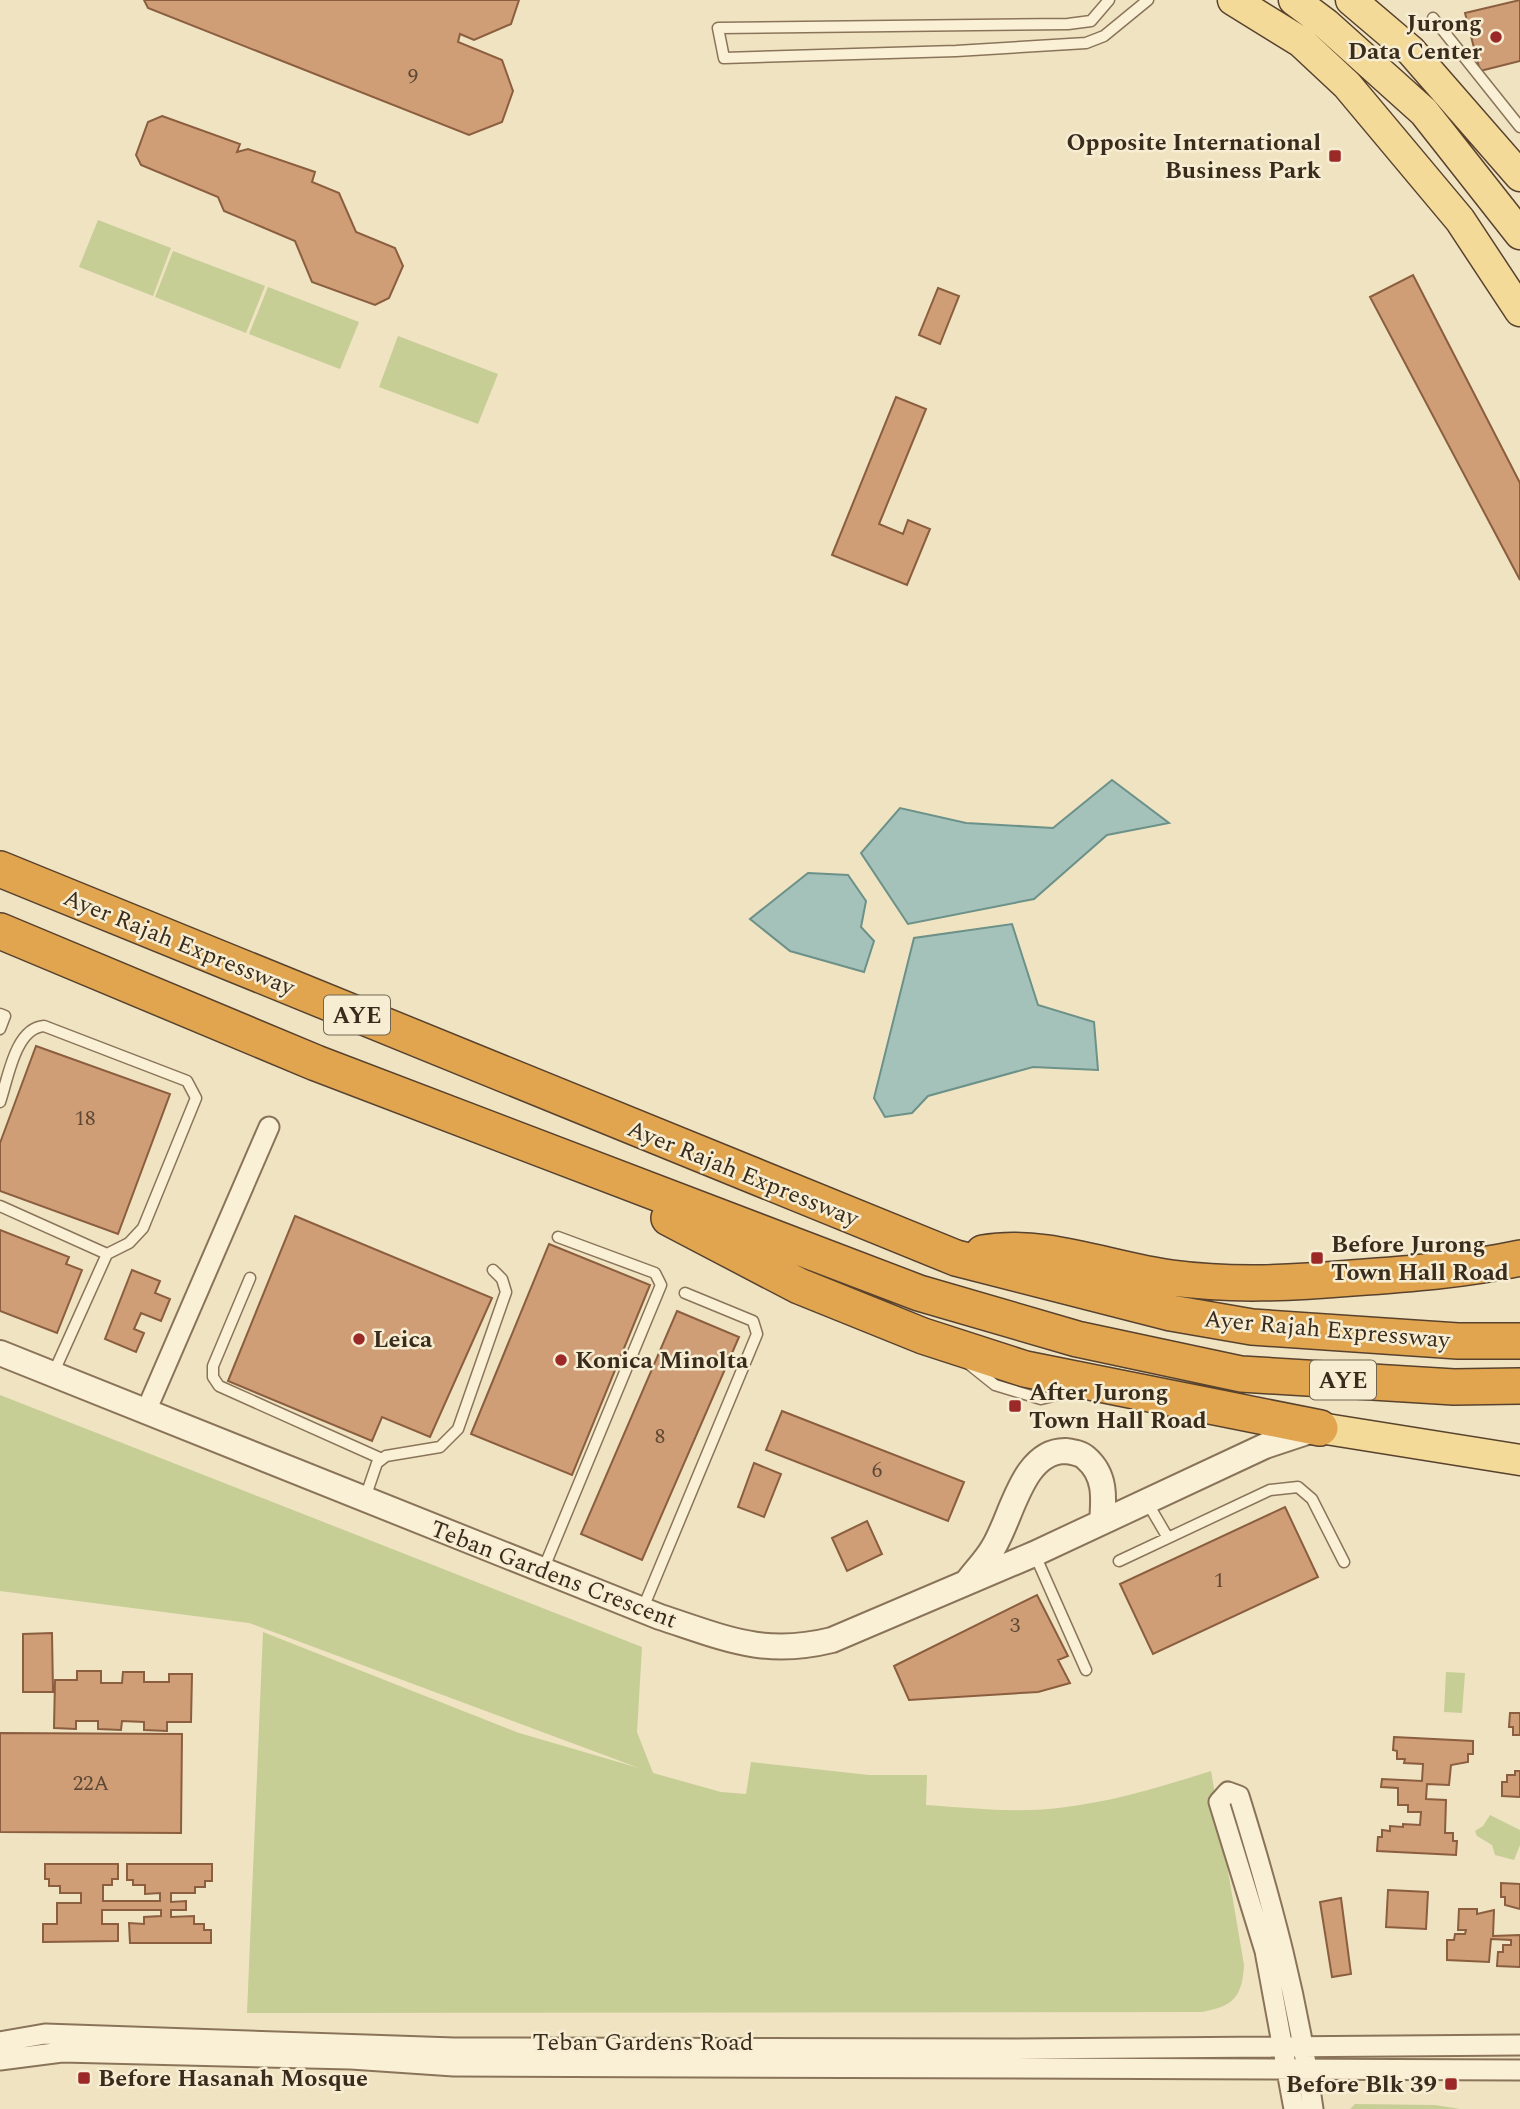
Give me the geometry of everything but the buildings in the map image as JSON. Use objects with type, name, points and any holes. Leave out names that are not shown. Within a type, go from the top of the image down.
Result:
[{"type":"highway","name":"Ayer Rajah Expressway","points":[[0,869],[956,1258],[1171,1313],[1252,1327],[1458,1341],[1520,1341]]},
{"type":"highway","name":"Ayer Rajah Expressway","points":[[0,931],[316,1063],[919,1293],[1077,1339],[1241,1374],[1454,1387],[1520,1386]]},
{"type":"highway","points":[[520,1140],[799,1286],[936,1341],[1024,1369],[1320,1428]]},
{"type":"highway","points":[[956,1258],[1016,1250],[1087,1260],[1170,1278],[1457,1271],[1520,1258]]},
{"type":"main road","points":[[1233,0],[1301,42],[1347,85],[1460,220],[1520,311]]},
{"type":"main road","points":[[1294,0],[1326,24],[1424,113],[1520,234]]},
{"type":"main road","points":[[1351,0],[1411,51],[1520,176]]},
{"type":"main road","points":[[1320,1428],[1520,1460]]},
{"type":"street","points":[[146,1411],[269,1127]]},
{"type":"street","name":"Teban Gardens Crescent","points":[[0,1353],[643,1610],[736,1642],[763,1647],[799,1648],[832,1640],[1034,1554],[1102,1522],[1102,1480],[1084,1456],[1073,1452],[1048,1454],[1030,1470],[993,1548],[967,1582]]},
{"type":"street","points":[[1102,1522],[1265,1446],[1320,1428]]},
{"type":"street","points":[[1294,2109],[1265,1951],[1219,1802],[1228,1792],[1239,1796],[1277,1921],[1306,2046],[1313,2109]]},
{"type":"street","name":"Teban Gardens Road","points":[[0,2042],[46,2034],[454,2057],[1520,2070]]},
{"type":"street","name":"Teban Gardens Road","points":[[0,2060],[62,2052],[351,2059],[1520,2045]]},
{"type":"lane","points":[[1109,0],[1091,21],[1068,24],[718,28],[724,58],[956,51],[1086,43],[1104,36],[1148,0]]},
{"type":"lane","points":[[1433,18],[1520,127]]},
{"type":"lane","points":[[0,1014],[5,1016],[0,1029]]},
{"type":"lane","points":[[0,1102],[24,1034],[36,1026],[44,1026],[187,1081],[196,1098],[143,1228],[129,1243],[107,1254],[53,1374]]},
{"type":"lane","points":[[0,1206],[107,1254]]},
{"type":"lane","points":[[542,1570],[573,1502],[661,1285],[655,1273],[558,1237]]},
{"type":"lane","points":[[1399,1262],[1457,1271]]},
{"type":"lane","points":[[364,1499],[377,1463],[386,1455],[440,1447],[458,1429],[506,1292],[502,1279],[493,1270]]},
{"type":"lane","points":[[250,1278],[213,1366],[213,1377],[219,1386],[382,1459]]},
{"type":"lane","points":[[643,1610],[757,1334],[753,1321],[685,1293]]},
{"type":"lane","points":[[1119,1561],[1270,1490],[1298,1487],[1312,1499],[1345,1562]]},
{"type":"lane","points":[[1147,1502],[1168,1538]]},
{"type":"lane","points":[[1034,1554],[1086,1670]]},
{"type":"green space","points":[[98,220],[171,248],[153,296],[79,267]]},
{"type":"green space","points":[[173,251],[265,286],[246,333],[155,297]]},
{"type":"green space","points":[[268,287],[359,322],[340,369],[249,334]]},
{"type":"green space","points":[[398,336],[498,374],[478,424],[379,387]]},
{"type":"green space","points":[[0,1395],[642,1647],[637,1732],[653,1773],[721,1792],[746,1794],[751,1762],[869,1775],[927,1775],[926,1805],[1014,1810],[1049,1809],[1103,1801],[1211,1771],[1244,1965],[1238,1992],[1222,2007],[1202,2012],[247,2013],[263,1632],[519,1733],[639,1768],[249,1623],[0,1591]]},
{"type":"green space","points":[[1446,1672],[1465,1673],[1462,1713],[1444,1712]]},
{"type":"green space","points":[[1490,1815],[1520,1830],[1520,1845],[1514,1860],[1495,1855],[1492,1845],[1477,1836],[1475,1831],[1483,1826]]},
{"type":"green space","points":[[1355,2104],[1435,2105],[1460,2109],[1350,2109]]},
{"type":"water","points":[[1112,780],[1169,823],[1107,835],[1034,899],[908,924],[861,853],[900,808],[966,823],[1053,828]]},
{"type":"water","points":[[808,873],[848,875],[866,901],[861,927],[874,941],[864,972],[790,951],[750,919]]},
{"type":"water","points":[[1012,924],[1038,1005],[1094,1022],[1098,1070],[1033,1067],[928,1096],[912,1113],[885,1117],[874,1098],[914,938]]},
{"type":"place","name":"Jurong Data Center","points":[[1496,37]]},
{"type":"place","name":"Opposite International Business Park","points":[[1335,156]]},
{"type":"place","name":"Before Jurong Town Hall Road","points":[[1317,1258]]},
{"type":"place","name":"Leica","points":[[359,1339]]},
{"type":"place","name":"Konica Minolta","points":[[561,1360]]},
{"type":"place","name":"After Jurong Town Hall Road","points":[[1015,1406]]},
{"type":"place","name":"Before Hasanah Mosque","points":[[84,2078]]},
{"type":"place","name":"Before Blk 39","points":[[1451,2084]]}]
